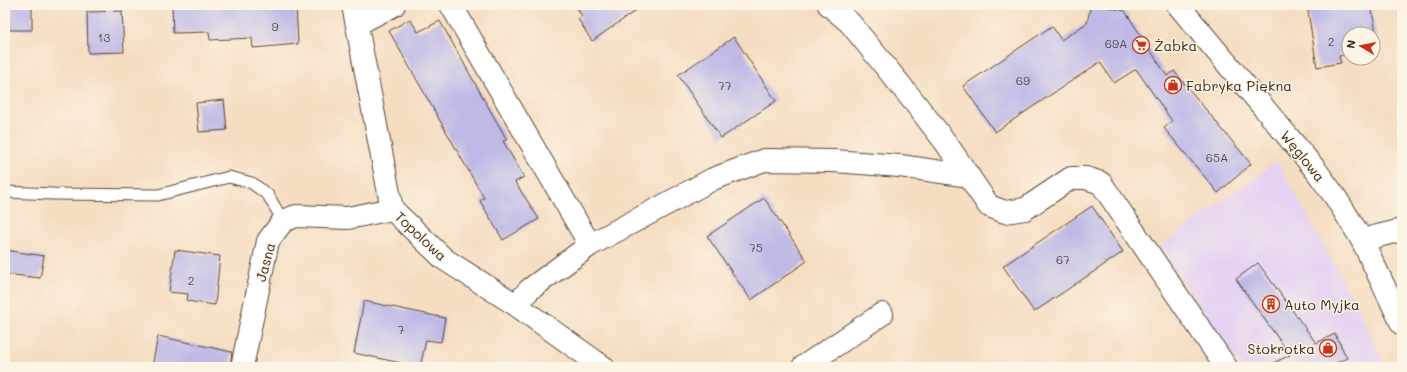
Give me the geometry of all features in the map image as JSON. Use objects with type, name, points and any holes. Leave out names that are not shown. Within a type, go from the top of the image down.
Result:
[{"type":"street","points":[[355,15],[394,5]]},
{"type":"street","points":[[451,5],[590,245]]},
{"type":"street","points":[[829,5],[850,22],[946,143],[989,206],[1005,212],[1025,209],[1072,178],[1086,178],[1101,183],[1226,367]]},
{"type":"street","name":"Węglowa","points":[[1178,5],[1315,169],[1336,198],[1362,240],[1402,324]]},
{"type":"street","name":"Topolowa","points":[[355,15],[392,209],[444,259],[516,305],[603,367]]},
{"type":"street","points":[[516,305],[529,290],[590,245],[713,179],[764,160],[834,161],[900,166],[969,176]]},
{"type":"street","points":[[282,221],[296,216],[348,218],[392,209]]},
{"type":"street","name":"Jasna","points":[[242,367],[268,241],[282,221]]},
{"type":"street","points":[[1362,240],[1402,230]]},
{"type":"street","points":[[803,367],[882,314]]},
{"type":"lane","points":[[5,192],[158,195],[229,177],[252,182],[268,195],[282,221]]},
{"type":"shaded area","points":[[1277,161],[1361,313],[1385,367],[1242,367],[1159,247]]},
{"type":"building","points":[[5,5],[32,5],[32,30],[5,30]]},
{"type":"building","points":[[172,5],[225,5],[225,7],[296,5],[298,44],[253,48],[252,38],[210,40],[209,32],[173,33]]},
{"type":"building","points":[[575,5],[644,5],[592,41],[578,19],[582,16]]},
{"type":"building","points":[[1091,5],[1099,5],[1125,11],[1167,76],[1174,71],[1251,164],[1218,193],[1164,128],[1172,121],[1136,69],[1114,83],[1100,62],[995,132],[963,86],[1052,26],[1061,40],[1087,23]]},
{"type":"building","points":[[1307,5],[1371,5],[1375,26],[1341,26],[1341,56],[1339,56],[1341,63],[1317,67]]},
{"type":"building","points":[[122,11],[124,52],[88,53],[87,12]]},
{"type":"building","points":[[410,19],[418,32],[440,21],[507,140],[503,141],[524,177],[515,182],[539,219],[503,240],[480,201],[484,198],[389,31]]},
{"type":"building","points":[[734,37],[776,101],[721,138],[678,75]]},
{"type":"building","points":[[224,100],[227,130],[199,132],[196,103]]},
{"type":"building","points":[[764,198],[807,261],[751,300],[707,236]]},
{"type":"building","points":[[1092,206],[1123,252],[1034,312],[1003,266]]},
{"type":"building","points":[[5,250],[44,256],[40,278],[5,274]]},
{"type":"building","points":[[175,250],[220,256],[215,305],[187,301],[188,294],[169,292]]},
{"type":"building","points":[[1258,263],[1316,343],[1335,334],[1347,358],[1332,365],[1334,367],[1265,367],[1290,355],[1236,279]]},
{"type":"building","points":[[364,301],[445,318],[441,342],[426,340],[420,367],[354,353]]},
{"type":"building","points":[[158,336],[232,352],[230,367],[152,367]]},
{"type":"place","name":"Żabka","points":[[1141,45]]},
{"type":"place","name":"Fabryka Piękna","points":[[1173,85]]},
{"type":"place","name":"Auto Myjka","points":[[1271,304]]},
{"type":"place","name":"Stokrotka","points":[[1328,348]]}]
